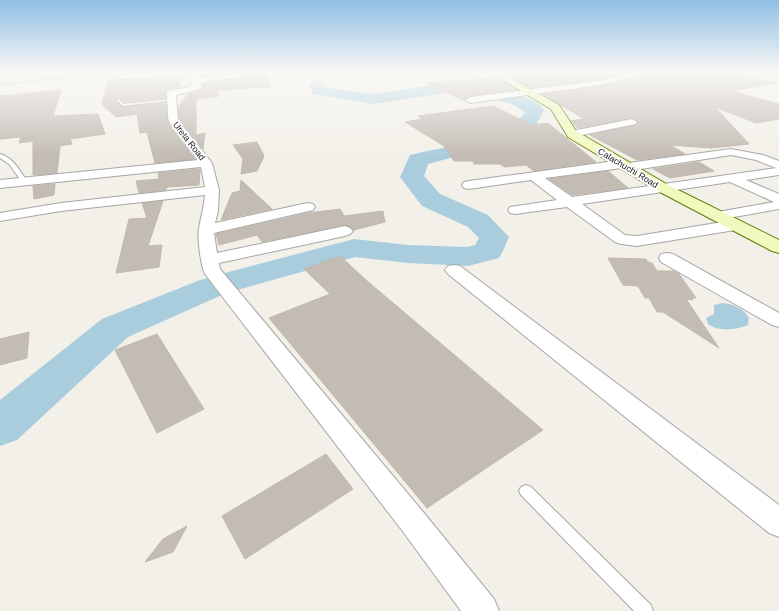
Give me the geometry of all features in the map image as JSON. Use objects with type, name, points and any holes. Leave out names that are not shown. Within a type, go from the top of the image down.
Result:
[{"type":"street","name":"Ureta Road","points":[[173,100],[173,108],[171,113],[173,120],[206,163]]},
{"type":"street","name":"Calachuchi Road","points":[[542,100],[557,108],[572,134],[663,188],[779,247]]},
{"type":"street","points":[[572,134],[632,122]]},
{"type":"street","points":[[469,185],[731,152],[759,157],[779,165]]},
{"type":"street","points":[[759,157],[779,154]]},
{"type":"street","points":[[0,184],[206,163],[212,190],[211,210],[206,230],[211,270],[218,281],[237,302],[405,510],[482,611]]},
{"type":"street","points":[[515,210],[779,171]]},
{"type":"street","points":[[533,176],[621,239],[637,241],[735,225]]},
{"type":"street","points":[[732,178],[779,200]]},
{"type":"street","points":[[0,217],[61,207],[212,190]]},
{"type":"street","points":[[717,216],[779,205]]},
{"type":"street","points":[[206,230],[308,207]]},
{"type":"street","points":[[209,260],[345,231]]},
{"type":"street","points":[[667,258],[779,321]]},
{"type":"street","points":[[454,270],[779,523]]},
{"type":"lane","points":[[118,100],[122,104],[126,105],[173,100]]},
{"type":"lane","points":[[0,156],[9,161],[24,181]]},
{"type":"lane","points":[[526,491],[645,611]]},
{"type":"water","points":[[722,303],[730,304],[741,309],[749,318],[748,325],[738,328],[722,329],[712,327],[708,324],[706,318],[714,314],[714,305]]},
{"type":"building","points":[[0,100],[58,100],[53,116],[98,114],[105,134],[70,139],[72,144],[60,146],[57,173],[33,175],[33,141],[19,143],[21,137],[0,139]]},
{"type":"building","points":[[103,100],[116,100],[122,107],[166,103],[168,123],[195,159],[155,163],[147,132],[140,133],[137,114],[116,117],[102,104]]},
{"type":"building","points":[[121,100],[150,100],[124,102]]},
{"type":"building","points":[[184,100],[196,100],[196,135],[205,133],[203,149],[179,119],[178,107]]},
{"type":"building","points":[[552,100],[762,100],[779,104],[779,119],[756,123],[715,107],[749,144],[712,148],[670,145],[685,154],[637,160],[590,135],[636,125],[638,121],[632,118],[578,128],[571,121],[584,119]]},
{"type":"building","points":[[493,106],[532,125],[548,123],[596,162],[534,171],[526,165],[505,167],[500,164],[474,164],[473,161],[454,161],[444,146],[405,122],[422,119],[418,116]]},
{"type":"building","points":[[257,142],[264,156],[257,171],[241,174],[243,159],[233,145]]},
{"type":"building","points":[[699,162],[714,171],[670,178],[653,169]]},
{"type":"building","points":[[200,169],[199,185],[167,187],[166,190],[139,193],[136,181],[159,179],[158,173]]},
{"type":"building","points":[[608,171],[628,188],[572,195],[549,179]]},
{"type":"building","points":[[241,180],[272,209],[221,220],[232,193],[240,191]]},
{"type":"building","points":[[55,184],[54,195],[34,199],[33,186]]},
{"type":"building","points":[[163,201],[148,246],[162,245],[159,267],[116,273],[129,219],[147,218],[142,203]]},
{"type":"building","points":[[340,209],[344,216],[383,211],[385,222],[354,230],[345,225],[262,242],[257,235],[219,245],[216,234],[308,213]]},
{"type":"building","points":[[340,256],[366,280],[543,430],[427,508],[269,318],[330,294],[304,269]]},
{"type":"building","points":[[608,258],[646,259],[648,262],[652,263],[657,271],[674,271],[679,274],[696,298],[692,298],[693,300],[686,299],[719,348],[663,312],[657,312],[649,298],[645,298],[638,286],[623,285]]},
{"type":"building","points":[[29,332],[27,358],[0,365],[0,339]]},
{"type":"building","points":[[157,334],[204,409],[157,433],[115,350]]},
{"type":"building","points":[[326,454],[353,489],[245,559],[222,516]]},
{"type":"building","points":[[187,526],[173,552],[145,562],[163,539]]},
{"type":"waterway","points":[[229,282],[354,248],[408,254],[468,257],[488,251],[494,237],[478,221],[431,200],[412,177],[418,160],[481,144],[513,133],[529,121],[535,110],[516,100]]},
{"type":"waterway","points":[[0,427],[115,328],[212,287]]}]
